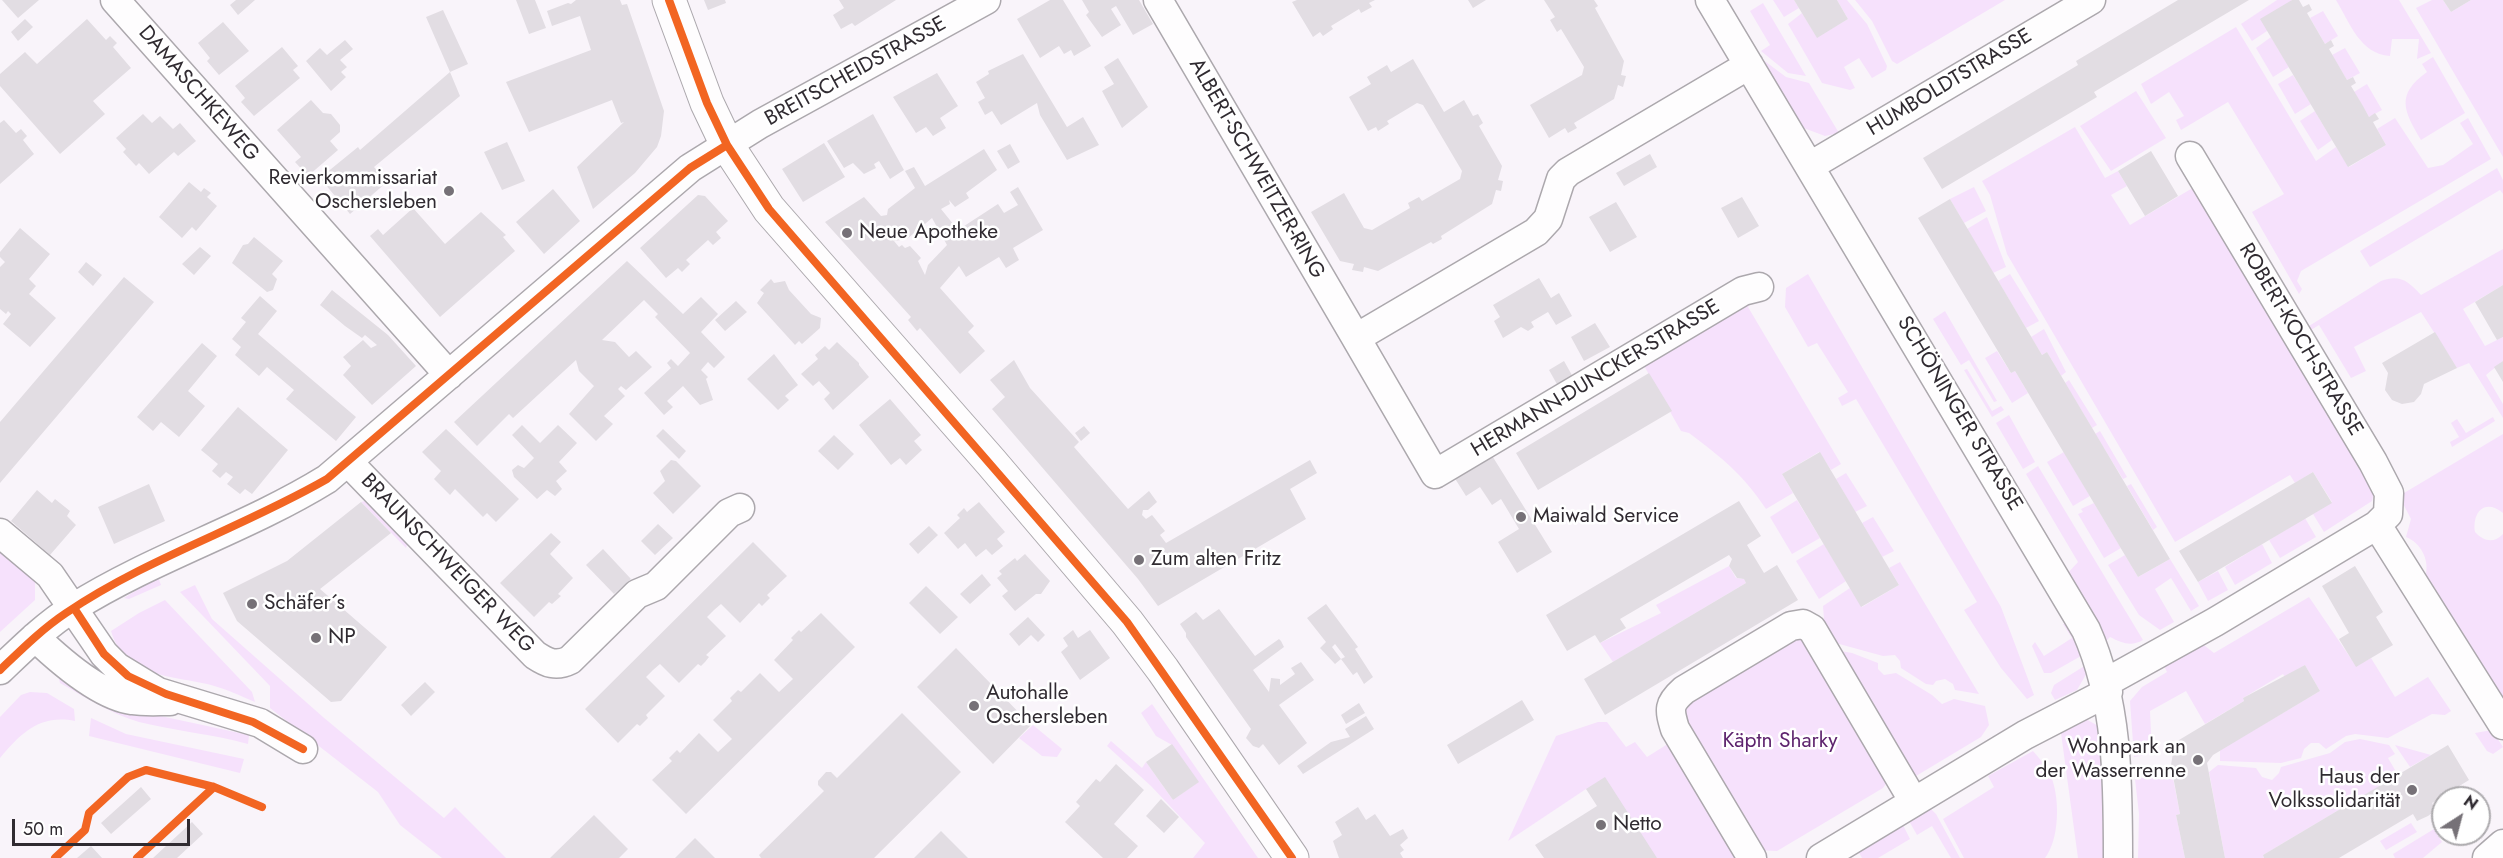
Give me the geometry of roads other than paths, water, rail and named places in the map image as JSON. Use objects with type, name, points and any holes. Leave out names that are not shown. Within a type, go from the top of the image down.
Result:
[{"type":"street","name":"DAMASCHKEWEG","points":[[115,0],[449,375]]},
{"type":"street","points":[[669,0],[707,102],[727,145],[745,175],[791,235],[991,462],[1127,622],[1292,858]]},
{"type":"street","name":"BREITSCHEIDSTRASSE","points":[[0,670],[35,637],[74,608],[134,574],[276,508],[327,479],[690,168],[986,0]]},
{"type":"street","name":"ALBERT-SCHWEITZER-RING","points":[[1158,0],[1435,474]]},
{"type":"street","name":"SCHÖNINGER STRASSE","points":[[1710,0],[2074,608],[2097,654],[2107,688],[2116,767],[2118,858]]},
{"type":"street","name":"HUMBOLDTSTRASSE","points":[[1810,166],[2091,0]]},
{"type":"street","points":[[1356,338],[1536,232],[1548,219],[1561,179],[1568,172],[1749,66]]},
{"type":"street","name":"ROBERT-KOCH-STRASSE","points":[[2190,156],[2389,493],[2388,514],[2377,525]]},
{"type":"street","name":"HERMANN-DUNCKER-STRASSE","points":[[1435,474],[1743,291],[1759,287]]},
{"type":"street","name":"BRAUNSCHWEIGER WEG","points":[[348,462],[535,655],[549,664],[563,664],[570,660],[637,594],[656,586],[729,513],[740,508]]},
{"type":"street","points":[[1821,858],[2377,525],[2503,725]]},
{"type":"street","points":[[0,534],[50,575],[104,654],[117,667],[158,692],[260,723],[303,749]]},
{"type":"street","points":[[1752,858],[1675,729],[1670,713],[1672,700],[1684,690],[1791,626],[1803,624],[1812,629],[1914,802]]},
{"type":"street","points":[[35,637],[58,659],[107,691],[130,700],[187,702]]},
{"type":"place","name":"Revierkommissariat Oschersleben","points":[[449,191]]},
{"type":"place","name":"Neue Apotheke","points":[[847,233]]},
{"type":"place","name":"Maiwald Service","points":[[1521,517]]},
{"type":"place","name":"Zum alten Fritz","points":[[1139,560]]},
{"type":"place","name":"Schäfer´s","points":[[252,604]]},
{"type":"place","name":"NP","points":[[316,638]]},
{"type":"place","name":"Autohalle Oschersleben","points":[[974,706]]},
{"type":"place","name":"Wohnpark an der Wasserrenne","points":[[2198,760]]},
{"type":"place","name":"Haus der Volkssolidarität","points":[[2412,790]]},
{"type":"place","name":"Netto","points":[[1601,825]]},
{"type":"park label","name":"Käptn Sharky","points":[[1780,742]]}]
